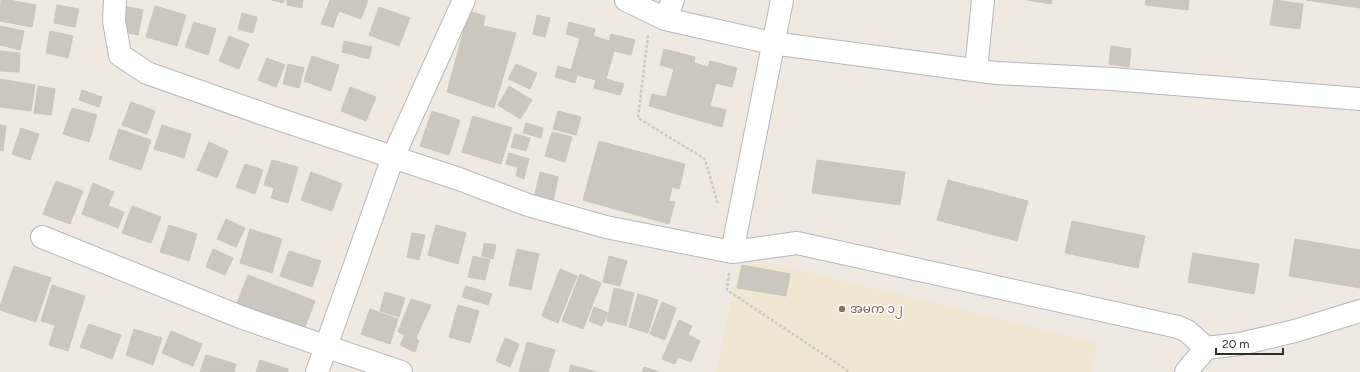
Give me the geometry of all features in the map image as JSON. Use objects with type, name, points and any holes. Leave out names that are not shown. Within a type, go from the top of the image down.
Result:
[{"type":"street","points":[[115,0],[114,21],[120,55],[147,73],[459,179],[528,205],[606,227],[732,252],[797,243],[1178,327],[1187,331],[1206,348]]},
{"type":"street","points":[[316,372],[393,157],[464,0]]},
{"type":"street","points":[[626,0],[669,9],[772,43],[996,73],[1112,79],[1360,99]]},
{"type":"street","points":[[732,252],[772,43],[782,0]]},
{"type":"street","points":[[976,70],[983,0]]},
{"type":"street","points":[[42,237],[242,318],[401,372]]},
{"type":"street","points":[[1186,372],[1206,348],[1247,343],[1295,331],[1360,311]]},
{"type":"shaded area","name":"အမက ၁၂","points":[[741,256],[1098,343],[1091,372],[716,372]]},
{"type":"building","points":[[1,0],[36,5],[32,27],[0,21]]},
{"type":"building","points":[[272,0],[284,0],[283,3]]},
{"type":"building","points":[[287,0],[303,0],[302,8],[287,5]]},
{"type":"building","points":[[330,0],[368,0],[361,19],[339,11],[333,27],[321,24]]},
{"type":"building","points":[[1027,0],[1052,0],[1051,4]]},
{"type":"building","points":[[1146,0],[1189,0],[1188,10],[1145,5]]},
{"type":"building","points":[[1274,0],[1303,4],[1300,29],[1270,25]]},
{"type":"building","points":[[1306,0],[1360,0],[1360,8]]},
{"type":"building","points":[[57,5],[79,9],[75,27],[54,23]]},
{"type":"building","points":[[124,6],[143,10],[138,35],[119,31]]},
{"type":"building","points":[[155,6],[186,15],[177,46],[146,37]]},
{"type":"building","points":[[379,7],[410,18],[399,46],[369,35]]},
{"type":"building","points":[[469,11],[485,16],[483,26],[516,33],[494,108],[447,92]]},
{"type":"building","points":[[242,13],[257,17],[253,33],[238,29]]},
{"type":"building","points":[[537,15],[550,18],[545,37],[533,34]]},
{"type":"building","points":[[194,22],[216,29],[208,55],[185,47]]},
{"type":"building","points":[[569,22],[595,29],[593,36],[609,41],[611,34],[635,40],[631,55],[614,51],[606,79],[624,84],[620,95],[594,88],[596,80],[577,75],[575,83],[555,77],[558,66],[571,70],[580,38],[566,34]]},
{"type":"building","points":[[0,26],[24,31],[20,50],[0,45]]},
{"type":"building","points":[[50,31],[73,36],[68,58],[46,53]]},
{"type":"building","points":[[229,36],[249,44],[239,69],[219,61]]},
{"type":"building","points":[[344,41],[372,47],[369,59],[342,52]]},
{"type":"building","points":[[1111,46],[1131,49],[1129,67],[1109,64]]},
{"type":"building","points":[[664,49],[695,57],[694,63],[708,67],[710,61],[737,68],[732,87],[716,83],[710,106],[726,110],[722,127],[649,106],[652,94],[666,97],[674,69],[660,65]]},
{"type":"building","points":[[0,51],[20,53],[19,72],[0,71]]},
{"type":"building","points":[[312,56],[339,65],[331,91],[304,81]]},
{"type":"building","points":[[267,58],[285,65],[276,87],[258,80]]},
{"type":"building","points":[[288,64],[304,68],[299,88],[283,84]]},
{"type":"building","points":[[516,64],[537,73],[530,89],[508,79]]},
{"type":"building","points":[[0,79],[35,85],[31,111],[0,107]]},
{"type":"building","points":[[38,86],[55,89],[51,115],[34,113]]},
{"type":"building","points":[[509,86],[532,100],[520,119],[498,105]]},
{"type":"building","points":[[350,87],[376,97],[366,121],[341,111]]},
{"type":"building","points":[[82,90],[102,97],[99,107],[79,100]]},
{"type":"building","points":[[131,102],[155,111],[147,134],[122,125]]},
{"type":"building","points":[[72,108],[97,115],[89,142],[63,134]]},
{"type":"building","points":[[432,111],[460,120],[449,155],[420,146]]},
{"type":"building","points":[[558,111],[581,117],[576,135],[553,129]]},
{"type":"building","points":[[473,116],[512,128],[501,164],[462,152]]},
{"type":"building","points":[[526,123],[543,128],[541,138],[523,133]]},
{"type":"building","points":[[0,125],[6,126],[3,151],[0,150]]},
{"type":"building","points":[[162,125],[191,134],[184,158],[154,149]]},
{"type":"building","points":[[21,128],[39,134],[30,160],[12,154]]},
{"type":"building","points":[[119,129],[151,140],[141,170],[109,159]]},
{"type":"building","points":[[552,132],[572,137],[565,162],[545,156]]},
{"type":"building","points":[[515,134],[530,138],[526,151],[511,147]]},
{"type":"building","points":[[599,141],[685,164],[679,189],[672,187],[669,201],[675,202],[669,224],[583,200]]},
{"type":"building","points":[[209,142],[228,151],[217,178],[197,170]]},
{"type":"building","points":[[509,153],[529,159],[524,179],[516,176],[518,167],[506,164]]},
{"type":"building","points":[[272,160],[298,167],[288,203],[271,198],[274,188],[264,185]]},
{"type":"building","points":[[817,160],[905,172],[900,205],[812,193]]},
{"type":"building","points":[[245,164],[263,170],[255,194],[236,187]]},
{"type":"building","points":[[311,172],[342,184],[332,211],[301,200]]},
{"type":"building","points":[[540,172],[558,177],[553,202],[534,198]]},
{"type":"building","points":[[948,180],[1028,201],[1017,241],[937,220]]},
{"type":"building","points":[[56,181],[83,191],[70,224],[43,214]]},
{"type":"building","points":[[93,183],[114,192],[108,206],[124,212],[118,228],[82,214]]},
{"type":"building","points":[[132,206],[161,217],[151,243],[122,233]]},
{"type":"building","points":[[226,219],[245,228],[236,247],[217,239]]},
{"type":"building","points":[[1072,221],[1145,236],[1138,268],[1065,253]]},
{"type":"building","points":[[169,225],[197,234],[189,261],[160,252]]},
{"type":"building","points":[[436,225],[466,233],[458,264],[428,255]]},
{"type":"building","points":[[250,229],[282,239],[272,273],[240,263]]},
{"type":"building","points":[[412,233],[425,235],[419,260],[407,257]]},
{"type":"building","points":[[1295,239],[1360,250],[1360,288],[1289,276]]},
{"type":"building","points":[[484,243],[496,245],[493,259],[482,256]]},
{"type":"building","points":[[213,249],[233,258],[225,275],[206,267]]},
{"type":"building","points":[[517,249],[539,254],[531,290],[509,285]]},
{"type":"building","points":[[289,251],[321,261],[312,287],[280,276]]},
{"type":"building","points":[[1193,253],[1259,264],[1254,294],[1188,282]]},
{"type":"building","points":[[473,256],[490,260],[485,280],[468,277]]},
{"type":"building","points":[[609,256],[627,261],[620,286],[603,282]]},
{"type":"building","points":[[742,265],[790,274],[786,296],[737,288]]},
{"type":"building","points":[[14,266],[51,278],[36,322],[0,310],[0,306]]},
{"type":"building","points":[[560,269],[577,276],[558,323],[542,316]]},
{"type":"building","points":[[580,274],[601,283],[583,329],[562,321]]},
{"type":"building","points":[[248,275],[315,301],[304,329],[237,303]]},
{"type":"building","points":[[52,285],[85,296],[68,351],[49,345],[55,325],[41,321]]},
{"type":"building","points":[[466,286],[492,294],[488,305],[462,297]]},
{"type":"building","points":[[614,288],[634,293],[626,326],[607,321]]},
{"type":"building","points":[[385,292],[405,298],[399,317],[380,311]]},
{"type":"building","points":[[638,294],[658,300],[648,333],[629,327]]},
{"type":"building","points":[[411,299],[431,305],[416,338],[419,341],[415,352],[400,345],[405,335],[398,332]]},
{"type":"building","points":[[662,302],[676,308],[665,340],[650,334]]},
{"type":"building","points":[[458,305],[479,311],[470,343],[449,337]]},
{"type":"building","points":[[594,307],[608,313],[602,326],[589,321]]},
{"type":"building","points":[[370,309],[398,319],[390,344],[361,334]]},
{"type":"building","points":[[679,320],[692,326],[688,335],[700,341],[691,362],[678,357],[675,364],[662,359]]},
{"type":"building","points":[[89,324],[121,335],[112,359],[80,347]]},
{"type":"building","points":[[134,329],[162,338],[153,365],[126,355]]},
{"type":"building","points":[[171,331],[202,344],[193,366],[162,353]]},
{"type":"building","points":[[505,338],[519,344],[510,367],[496,361]]},
{"type":"building","points":[[527,342],[555,350],[548,372],[519,372]]},
{"type":"building","points":[[206,355],[236,364],[234,372],[200,372]]},
{"type":"building","points":[[260,360],[288,369],[288,372],[256,372]]},
{"type":"building","points":[[571,365],[597,372],[569,372]]},
{"type":"building","points":[[644,367],[659,372],[642,372]]},
{"type":"place","name":"အမက ၁၂","points":[[842,309]]}]
